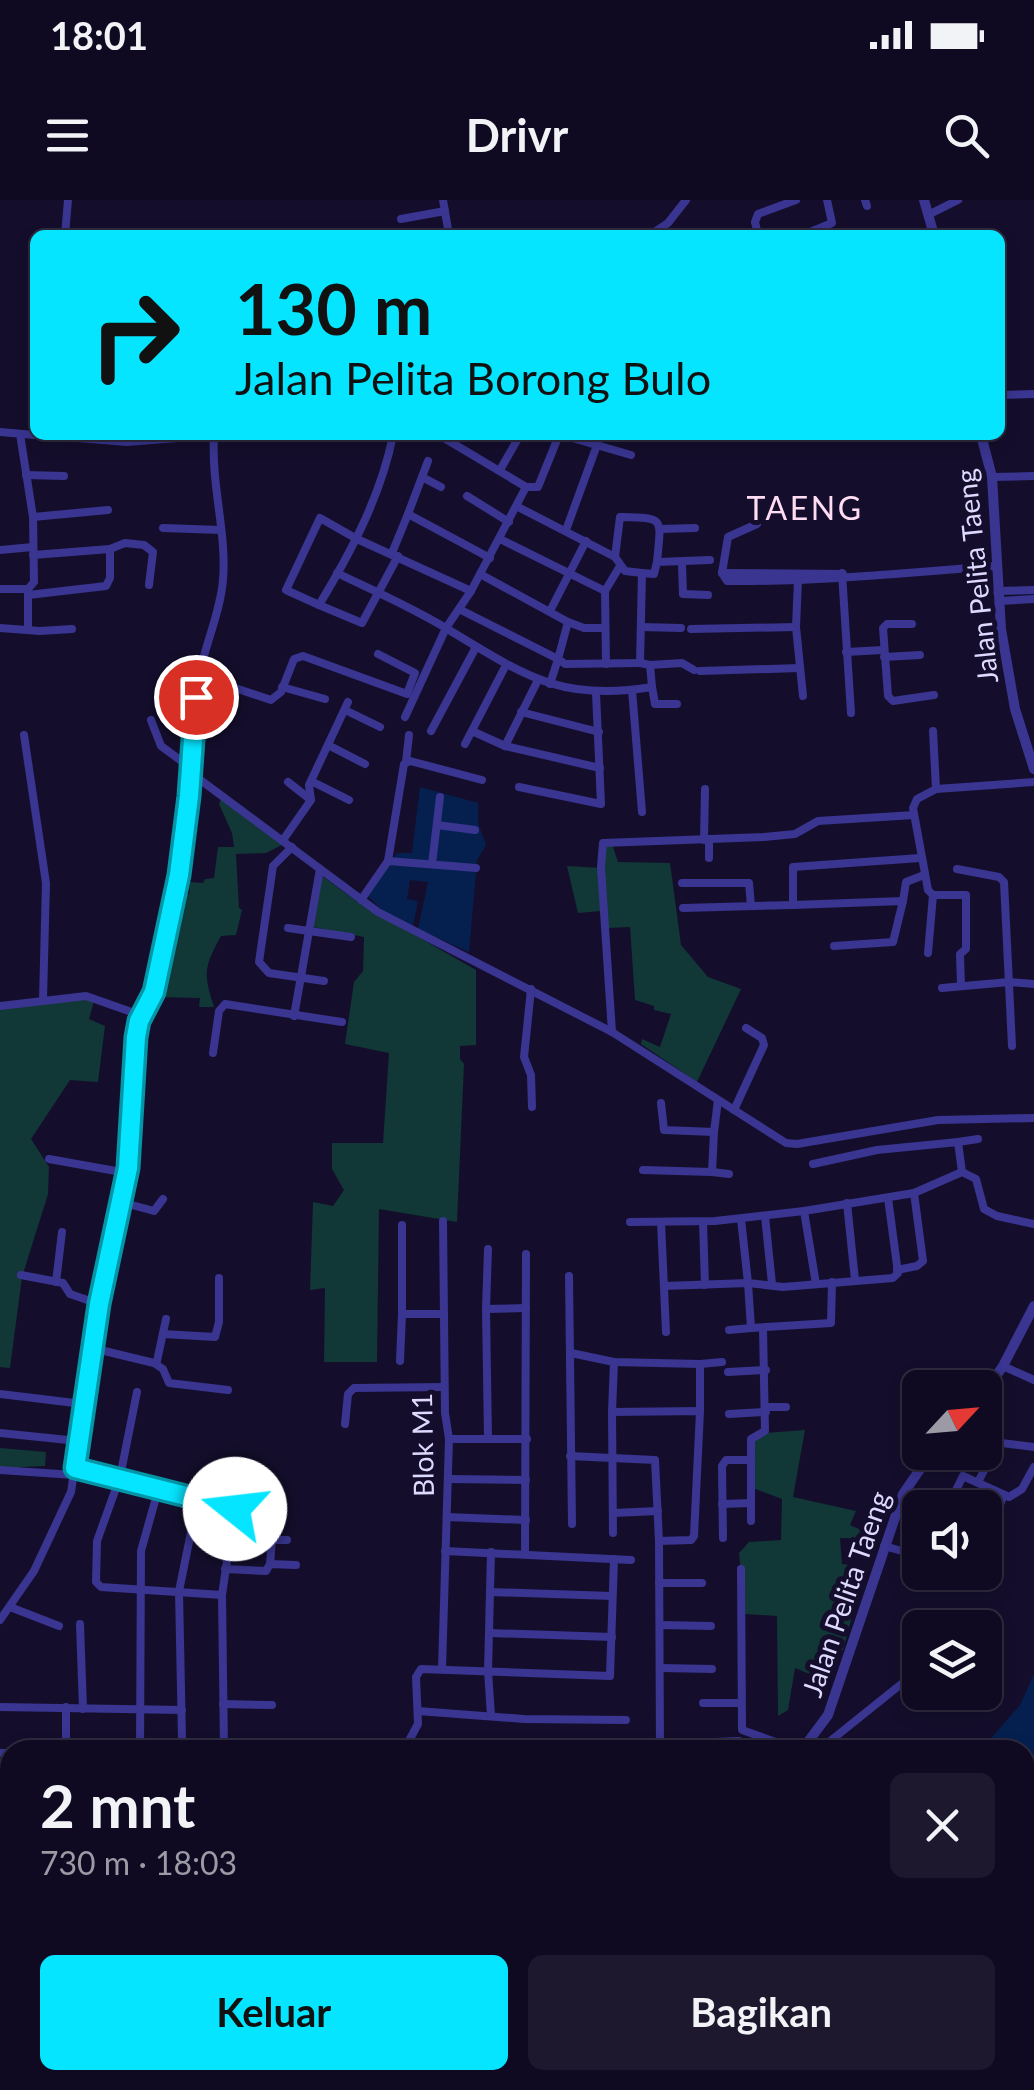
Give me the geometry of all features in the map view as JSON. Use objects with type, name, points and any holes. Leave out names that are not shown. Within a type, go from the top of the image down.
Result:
[{"type":"street","points":[[66,230],[68,200]]},
{"type":"street","points":[[443,200],[448,230]]},
{"type":"street","points":[[658,230],[686,200]]},
{"type":"street","points":[[757,230],[758,214],[796,200]]},
{"type":"street","points":[[814,230],[832,223],[827,200]]},
{"type":"street","points":[[924,200],[932,230]]},
{"type":"street","points":[[928,216],[958,200]]},
{"type":"street","points":[[400,220],[445,211]]},
{"type":"street","points":[[1005,394],[1034,394]]},
{"type":"street","points":[[0,432],[30,435]]},
{"type":"street","points":[[20,434],[34,517],[34,582],[28,592],[28,630]]},
{"type":"street","points":[[0,1620],[55,1530],[71,1492],[99,1304],[127,1173],[136,1037],[154,992],[179,875],[193,718],[200,676],[220,608],[224,564],[213,440]]},
{"type":"street","points":[[319,605],[357,539],[391,440]]},
{"type":"street","points":[[449,440],[526,487],[538,487],[559,440]]},
{"type":"street","points":[[500,470],[517,440]]},
{"type":"street","points":[[580,440],[632,455]]},
{"type":"street","points":[[566,530],[600,440]]},
{"type":"street","name":"Jalan Pelita Taeng","points":[[983,440],[992,477],[997,596],[1015,709],[1034,769]]},
{"type":"street","points":[[428,461],[395,554],[362,623],[290,594],[285,587],[316,522],[322,519],[357,539],[395,554],[472,591]]},
{"type":"street","points":[[26,475],[64,476]]},
{"type":"street","points":[[992,477],[1034,476]]},
{"type":"street","points":[[422,477],[441,487]]},
{"type":"street","points":[[404,717],[446,628],[472,591],[526,487]]},
{"type":"street","points":[[467,496],[509,522]]},
{"type":"street","points":[[518,506],[586,541],[625,571],[654,574],[660,530],[653,518],[606,516]]},
{"type":"street","points":[[34,517],[108,510]]},
{"type":"street","points":[[408,514],[490,558]]},
{"type":"street","points":[[606,664],[605,591],[617,562],[620,517]]},
{"type":"street","points":[[757,524],[728,537],[722,573],[727,581],[782,576],[844,577]]},
{"type":"street","points":[[163,528],[220,530]]},
{"type":"street","points":[[660,530],[695,528]]},
{"type":"street","points":[[500,539],[605,591]]},
{"type":"street","points":[[550,611],[586,541]]},
{"type":"street","points":[[0,550],[110,548],[125,543],[150,547],[153,555],[149,585]]},
{"type":"street","points":[[0,589],[28,592],[106,586],[110,578],[110,548]]},
{"type":"street","points":[[658,562],[710,560]]},
{"type":"street","points":[[682,564],[684,595],[708,595]]},
{"type":"street","points":[[782,576],[798,580],[995,566]]},
{"type":"street","points":[[338,573],[538,680],[596,693],[652,687]]},
{"type":"street","points":[[640,662],[642,573]]},
{"type":"street","points":[[480,574],[568,622],[584,628],[605,628]]},
{"type":"street","points":[[844,577],[851,713]]},
{"type":"street","points":[[798,580],[796,627],[803,696]]},
{"type":"street","points":[[997,596],[1034,590]]},
{"type":"street","points":[[997,596],[1034,598]]},
{"type":"street","points":[[459,609],[568,664],[640,662],[682,664],[697,670],[800,668]]},
{"type":"street","points":[[550,684],[568,622]]},
{"type":"street","points":[[912,624],[885,626],[883,654],[890,699],[893,702],[934,695]]},
{"type":"street","points":[[641,627],[796,627]]},
{"type":"street","points":[[0,628],[72,629]]},
{"type":"street","points":[[432,731],[476,648]]},
{"type":"street","points":[[846,652],[920,655]]},
{"type":"street","points":[[200,676],[271,700],[277,697],[294,658],[304,656],[407,694],[416,673],[378,654]]},
{"type":"street","points":[[650,664],[655,704],[677,704]]},
{"type":"street","points":[[465,744],[506,665]]},
{"type":"street","points":[[505,746],[538,680]]},
{"type":"street","points":[[282,687],[324,699]]},
{"type":"street","points":[[632,690],[642,812]]},
{"type":"street","points":[[519,787],[600,804],[596,693]]},
{"type":"street","points":[[283,840],[311,800],[310,782],[346,706],[380,727]]},
{"type":"street","points":[[521,712],[600,732]]},
{"type":"street","points":[[151,720],[161,746],[361,900],[404,928],[612,1032],[771,1134],[796,1144],[938,1120],[1034,1118]]},
{"type":"street","points":[[933,730],[936,789]]},
{"type":"street","points":[[472,731],[505,746],[600,768]]},
{"type":"street","points":[[24,735],[46,883],[42,1000]]},
{"type":"street","points":[[361,900],[388,860],[409,736]]},
{"type":"street","points":[[328,745],[365,764]]},
{"type":"street","points":[[406,762],[482,780]]},
{"type":"street","points":[[288,782],[311,800]]},
{"type":"street","points":[[310,782],[349,800]]},
{"type":"street","points":[[960,986],[960,954],[966,949],[966,895],[933,895],[928,890],[914,814],[916,799],[936,789],[1034,782]]},
{"type":"street","points":[[705,789],[709,858]]},
{"type":"street","points":[[432,864],[440,797]]},
{"type":"street","points":[[612,1032],[601,867],[603,842],[795,834],[818,821],[914,814]]},
{"type":"street","points":[[436,825],[475,830]]},
{"type":"street","points":[[292,847],[273,866],[258,952],[264,970],[324,982]]},
{"type":"street","points":[[793,905],[794,867],[920,858]]},
{"type":"street","points":[[388,860],[476,868]]},
{"type":"street","points":[[294,1016],[320,869]]},
{"type":"street","points":[[957,869],[1003,880],[1012,1046]]},
{"type":"street","points":[[834,946],[893,942],[906,882],[924,874]]},
{"type":"street","points":[[682,883],[748,883],[751,906]]},
{"type":"street","points":[[928,953],[933,895]]},
{"type":"street","points":[[683,908],[903,901]]},
{"type":"street","points":[[288,928],[351,938]]},
{"type":"street","points":[[942,988],[1009,982],[1034,984]]},
{"type":"street","points":[[531,989],[524,1057],[531,1075],[532,1107]]},
{"type":"street","points":[[0,1006],[86,996],[142,1016]]},
{"type":"street","points":[[213,1053],[220,1011],[225,1004],[342,1022]]},
{"type":"street","points":[[734,1110],[764,1045],[762,1038],[746,1028]]},
{"type":"street","points":[[712,1172],[718,1100]]},
{"type":"street","points":[[662,1103],[664,1130],[714,1132]]},
{"type":"street","points":[[813,1164],[877,1150],[978,1139]]},
{"type":"street","points":[[958,1142],[962,1172]]},
{"type":"street","points":[[49,1159],[127,1173]]},
{"type":"street","points":[[642,1170],[729,1174]]},
{"type":"street","points":[[630,1222],[740,1219],[888,1198],[914,1193],[962,1172]]},
{"type":"street","points":[[962,1172],[976,1179],[984,1209],[1034,1224]]},
{"type":"street","points":[[897,1270],[917,1266],[922,1261],[914,1193]]},
{"type":"street","points":[[664,1286],[783,1287],[893,1278],[897,1270],[888,1198]]},
{"type":"street","points":[[122,1202],[154,1211],[163,1199]]},
{"type":"street","points":[[847,1202],[855,1280]]},
{"type":"street","points":[[804,1210],[816,1284]]},
{"type":"street","points":[[765,1216],[772,1284]]},
{"type":"street","points":[[740,1219],[751,1328]]},
{"type":"street","name":"Blok M1","points":[[442,1669],[449,1439],[444,1387],[443,1221]]},
{"type":"street","points":[[661,1222],[666,1332]]},
{"type":"street","points":[[702,1222],[705,1285]]},
{"type":"street","points":[[400,1362],[402,1226]]},
{"type":"street","points":[[56,1282],[62,1232]]},
{"type":"street","points":[[488,1249],[488,1439]]},
{"type":"street","points":[[526,1254],[526,1553]]},
{"type":"street","points":[[21,1275],[65,1285],[74,1296],[99,1304]]},
{"type":"street","points":[[569,1276],[572,1524]]},
{"type":"street","points":[[163,1334],[214,1338],[219,1322],[219,1278]]},
{"type":"street","points":[[729,1330],[830,1323],[832,1282]]},
{"type":"street","points":[[1001,1370],[1034,1306]]},
{"type":"street","points":[[486,1309],[526,1308]]},
{"type":"street","points":[[402,1314],[444,1314]]},
{"type":"street","points":[[154,1363],[166,1319]]},
{"type":"street","points":[[751,1521],[751,1438],[765,1432],[763,1328]]},
{"type":"street","points":[[92,1348],[154,1363],[164,1369],[169,1383],[228,1390]]},
{"type":"street","points":[[571,1353],[614,1362],[722,1362]]},
{"type":"street","points":[[613,1534],[614,1362]]},
{"type":"street","points":[[659,1540],[691,1540],[694,1536],[700,1364]]},
{"type":"street","points":[[1004,1366],[1034,1380]]},
{"type":"street","points":[[728,1372],[766,1370]]},
{"type":"street","points":[[345,1424],[348,1394],[354,1388],[444,1387]]},
{"type":"street","points":[[137,1392],[120,1477],[98,1541],[96,1582],[101,1587],[222,1594]]},
{"type":"street","points":[[0,1394],[84,1404]]},
{"type":"street","points":[[728,1414],[786,1408]]},
{"type":"street","points":[[612,1412],[700,1411]]},
{"type":"street","points":[[0,1433],[78,1441]]},
{"type":"street","points":[[449,1439],[526,1439]]},
{"type":"street","points":[[1002,1444],[1034,1448]]},
{"type":"street","points":[[570,1456],[656,1460],[660,1740]]},
{"type":"street","points":[[723,1538],[724,1461],[751,1460]]},
{"type":"street","points":[[956,1490],[962,1477],[1004,1497],[1013,1496],[1022,1489],[1034,1467]]},
{"type":"street","points":[[0,1470],[74,1471],[120,1477],[234,1506],[222,1594],[224,1740]]},
{"type":"street","name":"Jalan Pelita Taeng","points":[[808,1740],[828,1715],[903,1494],[920,1470]]},
{"type":"street","points":[[978,1482],[984,1470]]},
{"type":"street","points":[[448,1479],[526,1480]]},
{"type":"street","points":[[141,1740],[141,1551],[159,1488]]},
{"type":"street","points":[[1002,1501],[1004,1497]]},
{"type":"street","points":[[182,1739],[180,1591],[198,1498]]},
{"type":"street","points":[[722,1504],[751,1503]]},
{"type":"street","points":[[612,1513],[658,1512]]},
{"type":"street","points":[[446,1517],[526,1520]]},
{"type":"street","points":[[224,1569],[266,1571],[272,1540],[287,1540]]},
{"type":"street","points":[[884,1546],[902,1551]]},
{"type":"street","points":[[445,1551],[632,1560]]},
{"type":"street","points":[[491,1552],[491,1716]]},
{"type":"street","points":[[410,1740],[416,1729],[416,1672],[421,1669],[606,1677],[612,1669],[614,1559]]},
{"type":"street","points":[[270,1564],[296,1566]]},
{"type":"street","points":[[739,1740],[742,1730],[741,1569]]},
{"type":"street","points":[[660,1582],[702,1583]]},
{"type":"street","points":[[490,1592],[612,1596]]},
{"type":"street","points":[[10,1607],[59,1626]]},
{"type":"street","points":[[80,1624],[83,1709]]},
{"type":"street","points":[[660,1625],[711,1626]]},
{"type":"street","points":[[488,1632],[612,1637]]},
{"type":"street","points":[[661,1668],[712,1669]]},
{"type":"street","points":[[831,1740],[902,1683]]},
{"type":"street","points":[[703,1703],[740,1703]]},
{"type":"street","points":[[223,1704],[272,1706]]},
{"type":"street","points":[[66,1707],[66,1740]]},
{"type":"street","points":[[0,1708],[182,1710]]},
{"type":"street","points":[[418,1711],[626,1720]]},
{"type":"street","points":[[742,1730],[771,1740]]},
{"type":"green space","points":[[221,799],[282,845],[266,853],[236,854],[242,910],[236,935],[221,936],[208,963],[208,986],[214,1007],[199,1007],[200,998],[157,997],[179,893],[189,894],[190,882],[203,883],[214,878],[218,847],[234,847],[219,804]]},
{"type":"green space","points":[[611,841],[618,862],[670,863],[681,945],[708,977],[741,989],[697,1082],[641,1044],[642,1039],[660,1047],[671,1014],[635,1000],[630,927],[609,928],[601,911],[578,913],[567,866],[601,868],[603,845]]},
{"type":"green space","points":[[322,876],[359,903],[476,970],[476,1045],[460,1046],[464,1064],[457,1222],[379,1209],[377,1362],[324,1362],[325,1288],[310,1290],[313,1202],[333,1206],[344,1190],[332,1169],[332,1143],[383,1143],[389,1053],[345,1044],[354,982],[363,971],[364,937],[313,927]]},
{"type":"green space","points":[[72,997],[94,1001],[89,1019],[105,1026],[98,1082],[70,1080],[31,1139],[49,1167],[48,1194],[22,1277],[10,1368],[0,1367],[0,1004]]},
{"type":"green space","points":[[805,1430],[793,1497],[856,1511],[850,1525],[870,1534],[868,1539],[840,1538],[842,1564],[865,1567],[843,1650],[824,1650],[819,1678],[795,1668],[788,1710],[778,1716],[777,1616],[745,1614],[739,1553],[749,1542],[781,1540],[782,1499],[753,1488],[751,1434]]},
{"type":"green space","points":[[0,1448],[46,1452],[45,1466],[0,1468]]},
{"type":"water","points":[[420,787],[478,803],[478,823],[486,845],[477,860],[469,952],[418,929],[428,882],[410,880],[407,899],[418,901],[413,926],[384,912],[368,896],[397,853],[412,853]]},
{"type":"water","points":[[1034,1674],[1034,1740],[990,1740],[1020,1705]]},
{"type":"district","name":"TAENG","points":[[805,509]]},
{"type":"route","points":[[196,697],[179,875],[154,992],[139,1021],[136,1037],[128,1168],[99,1304],[75,1468],[186,1496],[231,1503],[235,1509]]}]
